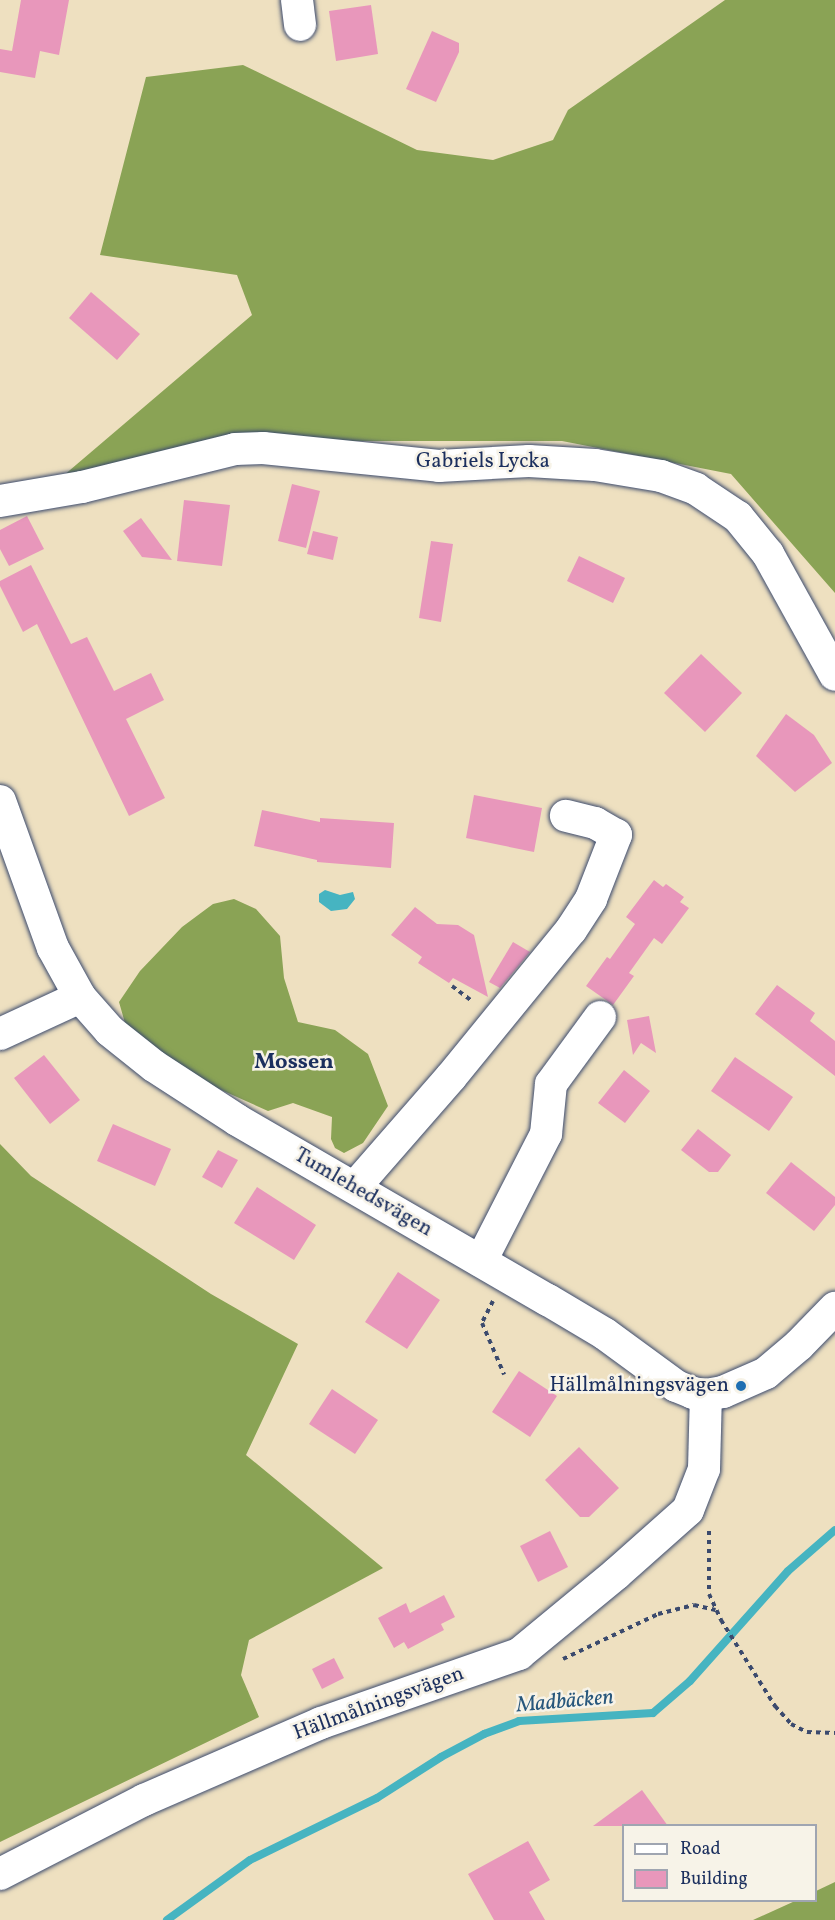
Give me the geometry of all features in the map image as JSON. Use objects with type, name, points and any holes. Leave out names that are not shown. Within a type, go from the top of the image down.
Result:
[{"type":"street","name":"Gabriels Lycka","points":[[0,501],[81,487],[235,449],[263,448],[439,466],[529,461],[595,465],[661,476],[696,489],[738,516],[768,554],[835,675]]},
{"type":"street","name":"Tumlehedsvägen","points":[[0,801],[53,948],[80,997],[110,1031],[153,1066],[237,1120],[605,1334],[676,1386],[693,1394],[706,1395]]},
{"type":"street","points":[[355,1187],[557,948],[591,899],[616,835],[595,823],[566,816]]},
{"type":"street","points":[[0,1034],[80,997]]},
{"type":"street","points":[[481,1261],[546,1134],[551,1084],[600,1017]]},
{"type":"street","points":[[706,1395],[741,1386],[766,1373],[799,1345],[835,1308]]},
{"type":"street","name":"Hällmålningsvägen","points":[[0,1874],[144,1800],[321,1723],[519,1654],[616,1574],[688,1510],[704,1469],[706,1395]]},
{"type":"path","points":[[452,986],[477,1004]]},
{"type":"path","points":[[504,1374],[482,1323],[484,1314],[508,1276]]},
{"type":"path","points":[[709,1527],[709,1593],[721,1620],[776,1706],[791,1724],[807,1732],[835,1733]]},
{"type":"path","points":[[519,1654],[530,1667],[554,1664],[658,1614],[694,1605],[715,1610]]},
{"type":"green space","points":[[725,0],[835,0],[835,593],[731,474],[562,441],[242,441],[63,476],[252,315],[237,275],[100,255],[146,77],[243,65],[417,150],[493,160],[553,140],[568,110]]},
{"type":"green space","points":[[234,899],[256,909],[280,936],[284,978],[298,1022],[335,1030],[368,1054],[388,1106],[363,1143],[344,1153],[335,1148],[331,1139],[332,1117],[293,1103],[268,1111],[210,1085],[144,1051],[125,1023],[119,1002],[140,971],[182,927],[213,904]]},
{"type":"green space","points":[[0,1144],[31,1176],[211,1294],[298,1344],[246,1455],[383,1568],[249,1640],[241,1675],[259,1717],[0,1842]]},
{"type":"green space","points":[[835,1882],[835,1920],[753,1920],[793,1902],[817,1902],[817,1891]]},
{"type":"water","points":[[325,890],[340,895],[353,892],[355,899],[347,909],[331,911],[319,902],[319,894]]},
{"type":"building","points":[[21,0],[69,0],[59,55],[40,51],[35,78],[0,72],[0,49],[12,51]]},
{"type":"building","points":[[371,5],[378,54],[336,61],[329,11]]},
{"type":"building","points":[[432,31],[459,43],[459,52],[436,102],[406,89]]},
{"type":"building","points":[[91,292],[140,334],[117,360],[69,318]]},
{"type":"building","points":[[292,484],[320,491],[306,548],[278,541]]},
{"type":"building","points":[[184,500],[230,505],[222,566],[177,561]]},
{"type":"building","points":[[27,516],[44,549],[9,566],[0,549],[0,530]]},
{"type":"building","points":[[141,518],[172,560],[142,557],[123,531]]},
{"type":"building","points":[[313,531],[338,537],[333,560],[307,554]]},
{"type":"building","points":[[431,541],[453,544],[441,622],[419,618]]},
{"type":"building","points":[[579,556],[625,578],[613,603],[567,581]]},
{"type":"building","points":[[31,565],[71,644],[87,637],[114,691],[151,673],[164,700],[126,719],[165,798],[129,816],[37,624],[23,632],[0,586],[0,581]]},
{"type":"building","points":[[701,654],[742,693],[705,732],[664,693]]},
{"type":"building","points":[[786,714],[814,735],[832,763],[795,792],[756,756]]},
{"type":"building","points":[[474,795],[542,808],[534,852],[466,838]]},
{"type":"building","points":[[262,810],[320,822],[320,818],[394,823],[391,868],[317,862],[317,860],[254,846]]},
{"type":"building","points":[[654,880],[663,887],[666,884],[684,897],[680,902],[689,908],[662,944],[654,938],[629,973],[634,976],[613,1005],[586,986],[607,957],[610,959],[635,924],[626,917]]},
{"type":"building","points":[[415,907],[437,924],[458,925],[474,935],[488,997],[453,978],[449,983],[418,963],[422,957],[391,935]]},
{"type":"building","points":[[513,942],[530,952],[500,988],[489,982]]},
{"type":"building","points":[[777,985],[815,1013],[810,1021],[835,1041],[835,1076],[755,1014]]},
{"type":"building","points":[[649,1016],[656,1053],[641,1043],[633,1055],[627,1020]]},
{"type":"building","points":[[44,1055],[80,1100],[50,1124],[14,1078]]},
{"type":"building","points":[[735,1057],[793,1097],[769,1131],[711,1091]]},
{"type":"building","points":[[624,1070],[650,1091],[625,1123],[598,1103]]},
{"type":"building","points":[[113,1124],[171,1149],[155,1186],[97,1161]]},
{"type":"building","points":[[698,1129],[731,1155],[718,1172],[709,1172],[681,1150]]},
{"type":"building","points":[[218,1150],[238,1160],[222,1188],[202,1177]]},
{"type":"building","points":[[791,1162],[835,1197],[835,1205],[814,1231],[766,1193]]},
{"type":"building","points":[[257,1187],[316,1225],[294,1260],[234,1223]]},
{"type":"building","points":[[398,1272],[440,1300],[407,1349],[365,1322]]},
{"type":"building","points":[[519,1371],[557,1396],[530,1437],[492,1412]]},
{"type":"building","points":[[332,1389],[378,1420],[355,1454],[309,1424]]},
{"type":"building","points":[[579,1447],[619,1488],[589,1517],[580,1517],[545,1480]]},
{"type":"building","points":[[550,1531],[568,1567],[538,1582],[520,1546]]},
{"type":"building","points":[[444,1595],[455,1617],[441,1624],[444,1630],[408,1649],[404,1642],[394,1648],[378,1618],[406,1603],[410,1613]]},
{"type":"building","points":[[334,1658],[344,1678],[322,1689],[312,1669]]},
{"type":"building","points":[[642,1790],[667,1824],[622,1824],[622,1826],[593,1826]]},
{"type":"building","points":[[528,1841],[550,1880],[529,1892],[545,1920],[494,1920],[468,1874]]},
{"type":"waterway","name":"Madbäcken","points":[[167,1920],[250,1860],[377,1798],[441,1757],[484,1734],[519,1721],[653,1713],[690,1681],[788,1571],[835,1530]]},
{"type":"place","name":"Hällmålningsvägen","points":[[741,1386]]},
{"type":"district","name":"Mossen","points":[[294,1063]]}]
